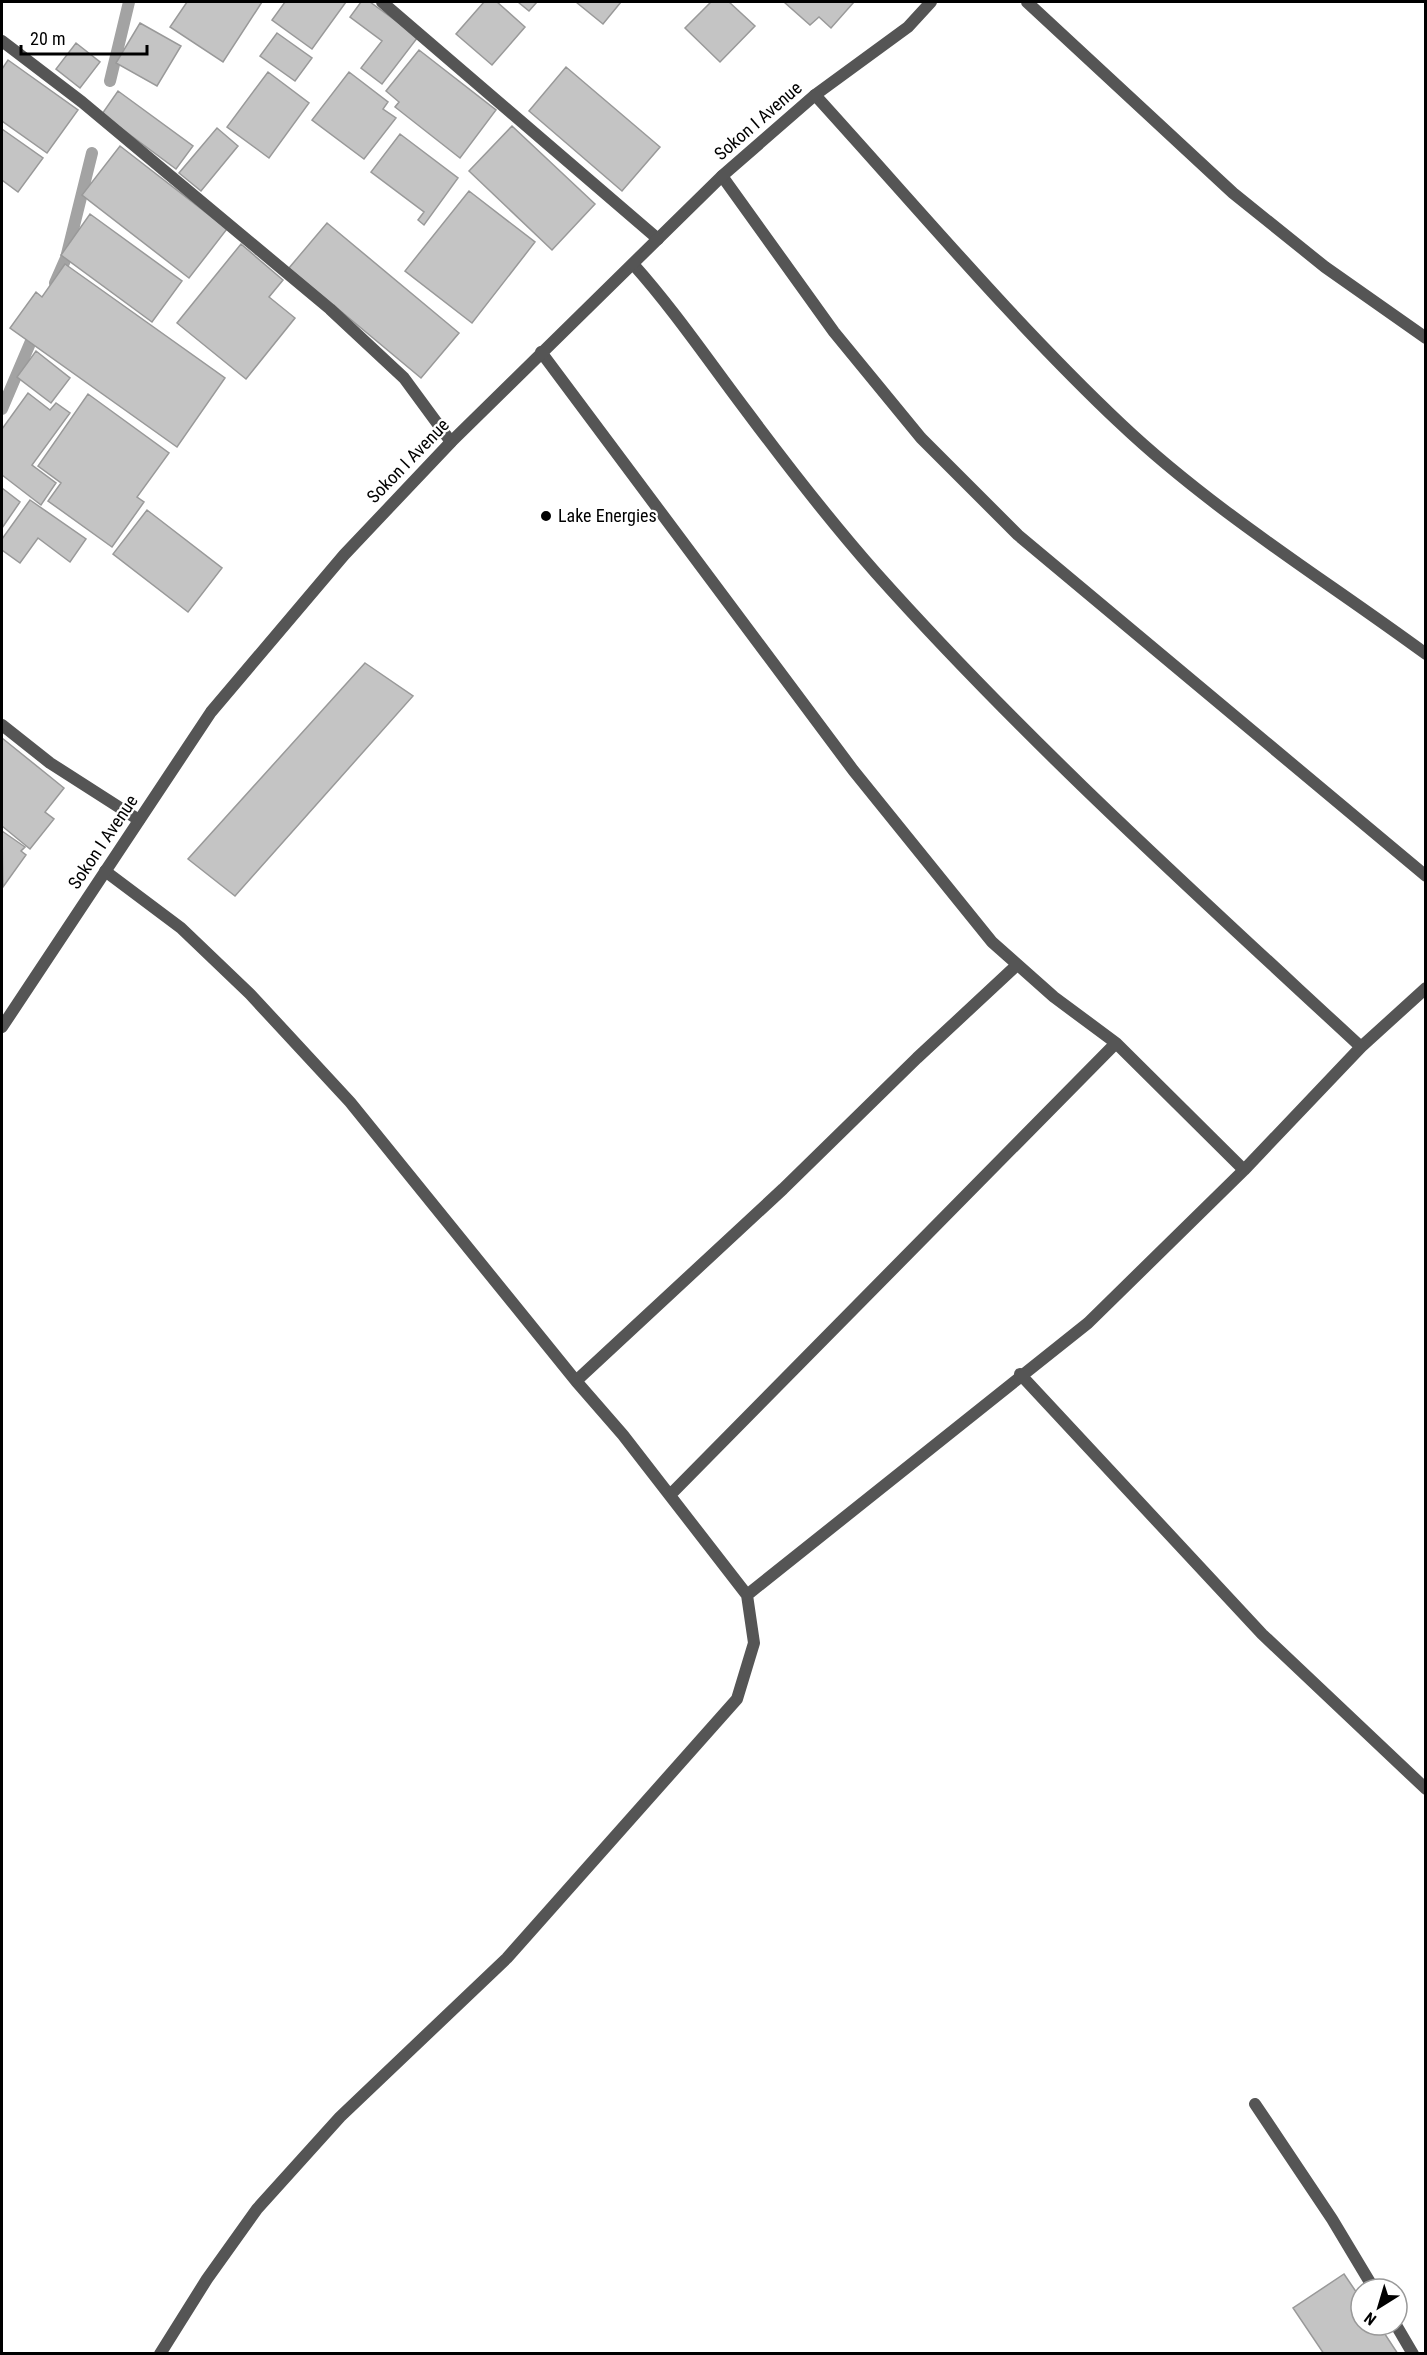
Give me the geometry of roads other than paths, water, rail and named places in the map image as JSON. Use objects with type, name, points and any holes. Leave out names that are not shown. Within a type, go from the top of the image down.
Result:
[{"type":"street","points":[[382,2],[658,239]]},
{"type":"street","name":"Sokon I Avenue","points":[[2,1027],[211,712],[344,555],[451,442],[722,176],[815,95],[908,27],[931,2]]},
{"type":"street","points":[[1027,2],[1233,193],[1325,267],[1425,338]]},
{"type":"street","points":[[2,41],[82,102],[330,309],[404,378],[451,442]]},
{"type":"street","points":[[815,95],[1036,338],[1122,425],[1209,498],[1425,654]]},
{"type":"street","points":[[722,176],[834,332],[921,438],[1018,535],[1425,876]]},
{"type":"street","points":[[633,264],[665,299],[804,486],[875,571],[950,653],[1149,851],[1360,1047]]},
{"type":"street","points":[[542,352],[853,770],[992,942],[1054,997],[1116,1043],[1244,1170]]},
{"type":"street","points":[[2,725],[50,763],[139,820]]},
{"type":"street","points":[[105,871],[181,928],[250,994],[350,1102],[576,1381],[671,1494],[747,1594],[754,1643],[737,1699],[507,1958],[340,2118],[257,2209],[207,2279],[160,2354]]},
{"type":"street","points":[[576,1381],[783,1189],[917,1058],[1017,965]]},
{"type":"street","points":[[747,1594],[1020,1374],[1088,1323],[1244,1170],[1360,1047],[1425,988]]},
{"type":"street","points":[[671,1494],[1116,1043]]},
{"type":"street","points":[[1020,1374],[1262,1634],[1425,1790]]},
{"type":"street","points":[[1255,2104],[1332,2219],[1367,2277]]},
{"type":"street","points":[[1403,2337],[1413,2354]]},
{"type":"waterway","points":[[110,81],[129,2]]},
{"type":"waterway","points":[[55,283],[66,258],[92,153]]},
{"type":"waterway","points":[[2,409],[37,327]]},
{"type":"place","name":"Lake Energies","points":[[546,516]]}]
